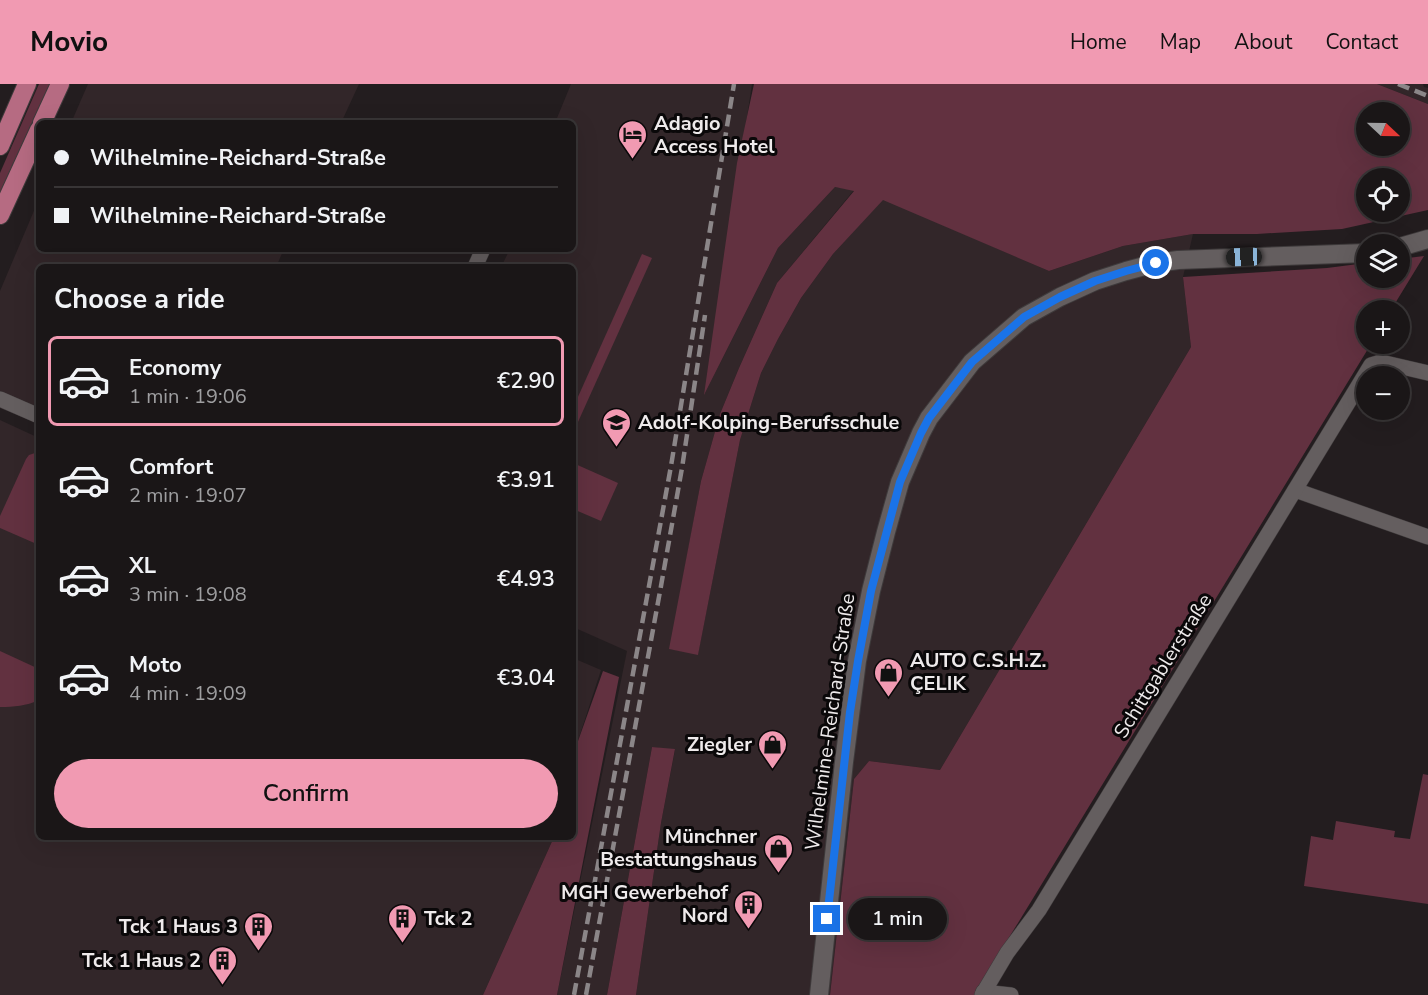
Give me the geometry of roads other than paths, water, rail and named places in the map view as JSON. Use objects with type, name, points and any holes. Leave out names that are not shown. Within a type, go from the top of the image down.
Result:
[{"type":"main road","points":[[0,146],[27,84]]},
{"type":"main road","points":[[43,120],[60,84]]},
{"type":"main road","points":[[0,215],[36,137]]},
{"type":"street","points":[[1410,244],[1428,238]]},
{"type":"street","name":"Wilhelmine-Reichard-Straße","points":[[819,995],[849,722],[868,603],[900,482],[929,418],[972,362],[1024,317],[1095,281],[1156,263],[1178,260],[1356,253]]},
{"type":"street","name":"Schittgablerstraße","points":[[982,994],[1007,952],[1040,910],[1371,365],[1381,362],[1428,373]]},
{"type":"street","points":[[0,399],[36,415]]},
{"type":"street","points":[[1295,490],[1428,537]]},
{"type":"street","points":[[982,994],[1011,995]]},
{"type":"railway","points":[[574,995],[671,466],[734,84]]},
{"type":"railway","points":[[1398,84],[1428,96]]},
{"type":"railway","points":[[586,995],[682,468],[705,315]]},
{"type":"place","name":"Adagio Access Hotel","points":[[633,160]]},
{"type":"place","name":"Adolf-Kolping-Berufsschule","points":[[617,448]]},
{"type":"place","name":"AUTO C.S.H.Z. ÇELIK","points":[[889,698]]},
{"type":"place","name":"Ziegler","points":[[773,770]]},
{"type":"place","name":"Münchner Bestattungshaus","points":[[778,874]]},
{"type":"place","name":"MGH Gewerbehof Nord","points":[[749,930]]},
{"type":"place","name":"Tck 2","points":[[403,944]]},
{"type":"place","name":"Tck 1 Haus 3","points":[[259,952]]},
{"type":"place","name":"Tck 1 Haus 2","points":[[222,986]]}]
